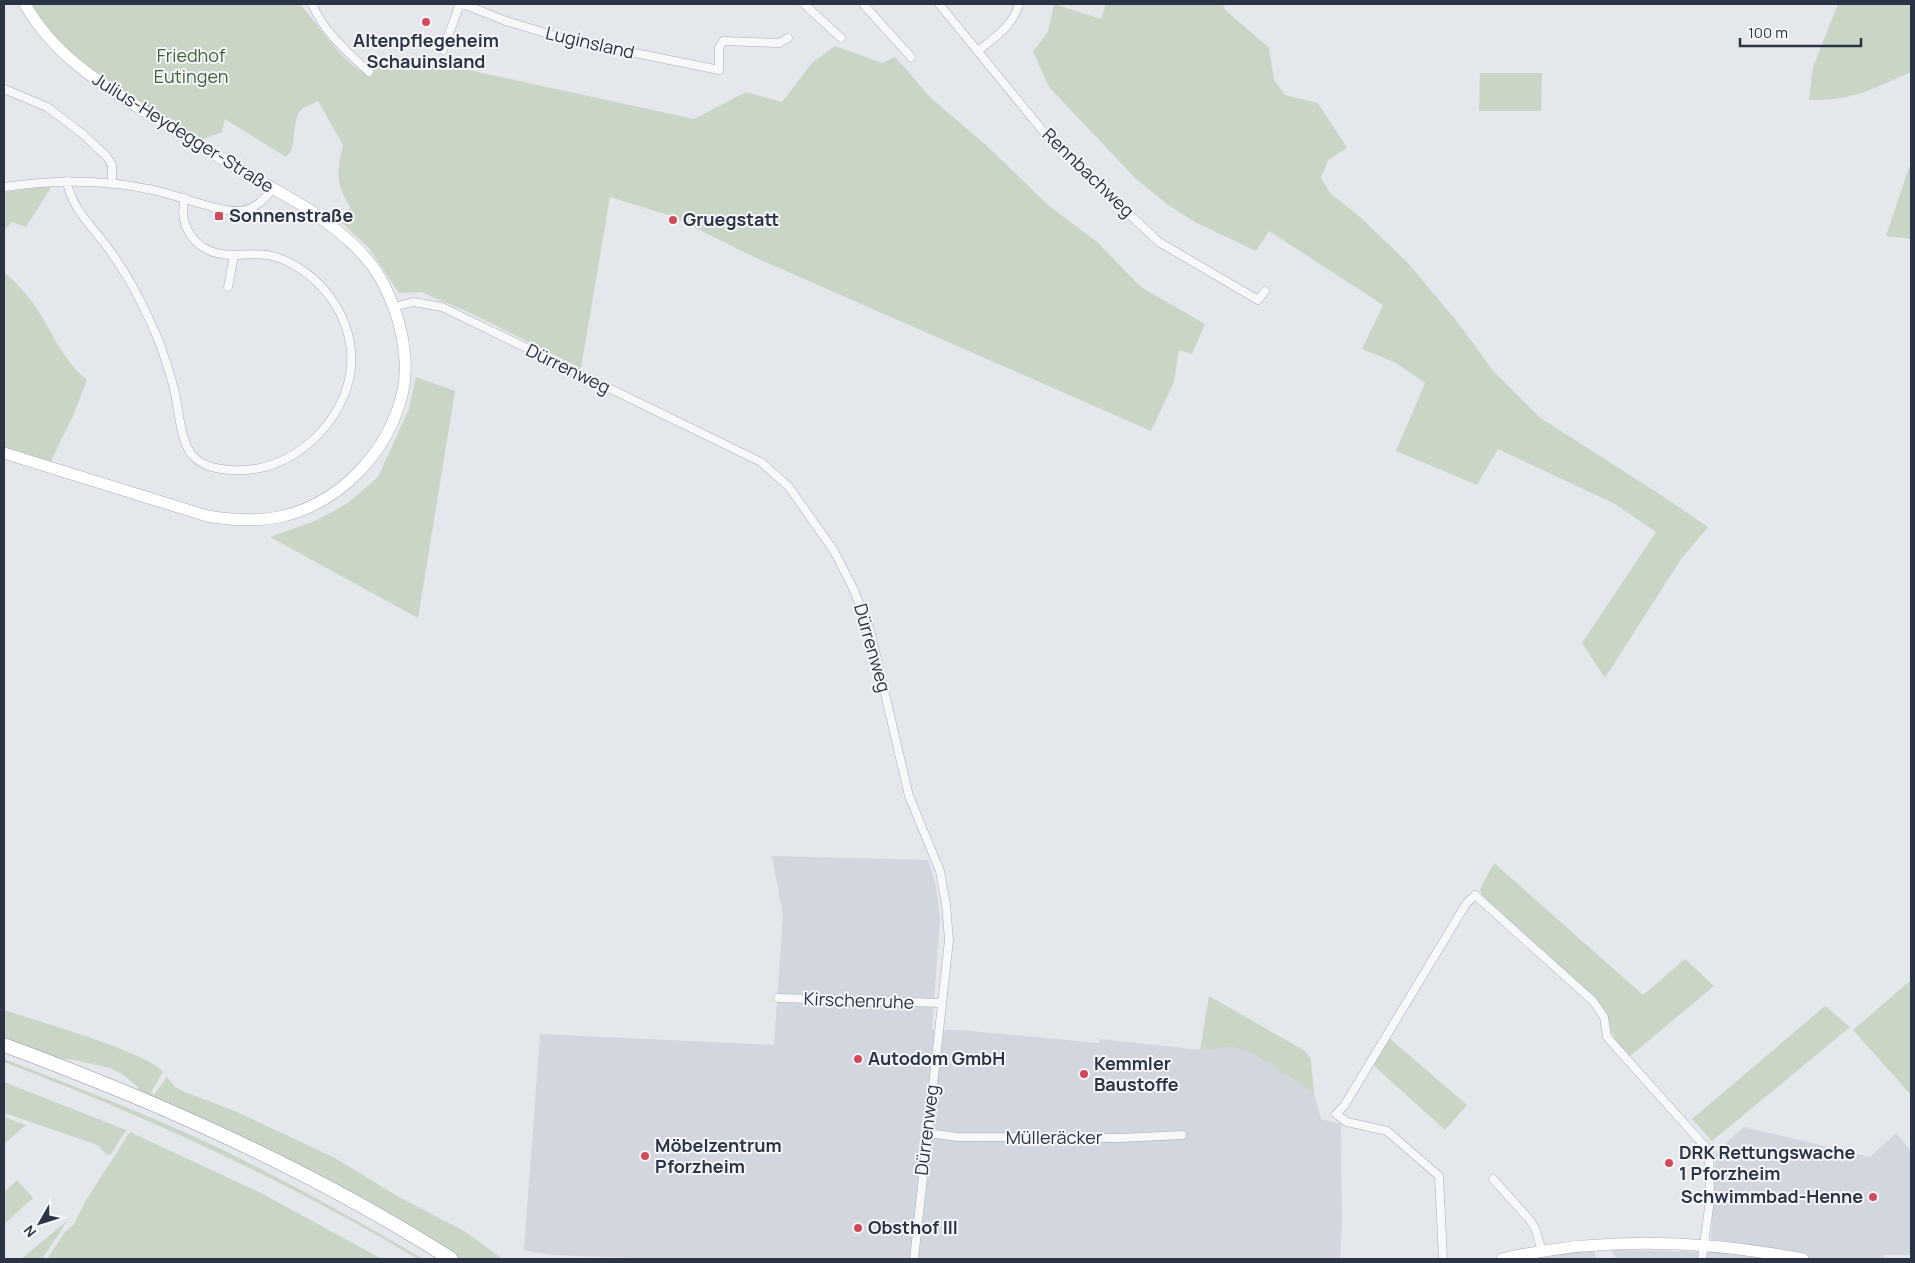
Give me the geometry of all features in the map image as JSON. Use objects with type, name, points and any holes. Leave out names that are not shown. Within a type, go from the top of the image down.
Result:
[{"type":"highway","points":[[4,1045],[76,1072],[226,1137],[323,1185],[451,1259]]},
{"type":"highway","points":[[4,1054],[108,1094],[228,1145],[317,1191],[436,1259]]},
{"type":"street","name":"Julius-Heydegger-Straße","points":[[4,453],[208,516],[256,520],[298,512],[321,501],[348,482],[364,467],[388,432],[403,391],[404,373],[404,352],[394,306],[384,283],[355,247],[314,214],[96,81],[59,49],[25,4]]},
{"type":"street","points":[[312,4],[318,18],[337,42],[369,72]]},
{"type":"street","points":[[443,50],[462,4]]},
{"type":"street","name":"Luginsland","points":[[462,4],[506,21],[566,39],[719,70],[718,48],[723,40],[779,43],[788,38]]},
{"type":"street","points":[[804,4],[841,38]]},
{"type":"street","points":[[863,4],[911,57]]},
{"type":"street","name":"Rennbachweg","points":[[939,4],[1047,136],[1159,242],[1258,300],[1265,291]]},
{"type":"street","points":[[978,52],[1008,27],[1019,4]]},
{"type":"street","points":[[4,89],[48,107],[84,134],[112,165],[112,184]]},
{"type":"street","points":[[4,187],[68,181],[112,184],[152,190],[222,209],[241,211],[258,204],[273,188]]},
{"type":"street","points":[[68,181],[69,193],[78,209],[111,252],[132,285],[151,322],[174,387],[189,450],[194,457],[209,466],[235,470],[275,463],[293,455],[312,441],[336,412],[344,396],[352,364],[351,347],[341,315],[322,286],[308,274],[277,258],[267,255],[219,254],[207,249],[188,233],[183,224],[182,209],[185,198]]},
{"type":"street","points":[[228,287],[234,255]]},
{"type":"street","name":"Dürrenweg","points":[[394,306],[413,302],[442,307],[761,462],[789,487],[834,551],[853,588],[870,630],[909,796],[940,871],[946,904],[949,940],[914,1259]]},
{"type":"street","points":[[1444,1259],[1439,1176],[1387,1131],[1347,1122],[1336,1114],[1344,1106],[1466,904],[1475,895],[1593,1001],[1604,1017],[1607,1037],[1709,1151],[1710,1200],[1702,1259]]},
{"type":"street","name":"Kirschenruhe","points":[[778,998],[941,1003]]},
{"type":"street","name":"Mülleräcker","points":[[927,1133],[968,1138],[1120,1138],[1182,1135]]},
{"type":"street","points":[[1493,1179],[1529,1218],[1535,1228],[1542,1251]]},
{"type":"street","points":[[1502,1259],[1542,1251],[1605,1245],[1705,1244],[1803,1259]]},
{"type":"shaded area","points":[[772,856],[928,860],[936,886],[940,918],[932,1030],[959,1030],[1099,1043],[1100,1039],[1200,1050],[1232,1047],[1252,1053],[1314,1093],[1321,1119],[1341,1124],[1342,1224],[1340,1259],[667,1259],[550,1255],[524,1250],[540,1034],[774,1045],[783,914]]},
{"type":"shaded area","points":[[1744,1127],[1870,1157],[1896,1133],[1911,1151],[1911,1255],[1884,1255],[1884,1259],[1617,1259],[1611,1250],[1710,1252],[1716,1151]]},
{"type":"shaded area","points":[[1594,1250],[1596,1259],[1526,1259],[1546,1255]]},
{"type":"green space","name":"Friedhof Eutingen","points":[[25,4],[300,4],[335,48],[360,71],[368,66],[446,65],[694,119],[746,92],[782,102],[812,63],[835,46],[882,63],[895,57],[932,99],[986,145],[1048,205],[1097,242],[1141,287],[1205,324],[1192,354],[1179,350],[1174,382],[1151,431],[754,257],[671,216],[610,197],[581,368],[466,311],[421,292],[399,293],[369,248],[342,223],[350,207],[342,191],[339,177],[339,163],[343,145],[318,101],[306,106],[297,116],[292,147],[286,157],[225,119],[222,132],[195,142],[75,65]]},
{"type":"green space","points":[[1054,4],[1101,19],[1106,4],[1226,4],[1223,8],[1269,48],[1274,80],[1285,95],[1318,103],[1347,148],[1328,160],[1321,178],[1330,193],[1360,217],[1408,263],[1459,324],[1494,372],[1539,417],[1708,527],[1681,559],[1605,678],[1582,643],[1656,532],[1615,504],[1498,449],[1477,485],[1396,451],[1425,383],[1396,363],[1362,349],[1383,305],[1269,231],[1256,251],[1197,223],[1168,205],[1135,178],[1049,87],[1033,52],[1048,32]]},
{"type":"green space","points":[[1838,4],[1911,4],[1911,72],[1862,93],[1824,100],[1809,100],[1813,67]]},
{"type":"green space","points":[[1480,73],[1542,73],[1541,111],[1479,111]]},
{"type":"green space","points":[[1911,162],[1911,239],[1886,236]]},
{"type":"green space","points":[[52,186],[26,227],[12,222],[4,230],[4,192]]},
{"type":"green space","points":[[4,272],[30,299],[64,354],[87,380],[73,416],[49,465],[4,453]]},
{"type":"green space","points":[[416,377],[455,391],[418,618],[270,537],[315,521],[348,503],[378,477],[409,409]]},
{"type":"green space","points":[[1494,863],[1643,995],[1685,959],[1714,986],[1629,1057],[1616,1042],[1606,1018],[1485,903],[1480,889]]},
{"type":"green space","points":[[1911,980],[1911,1095],[1853,1030]]},
{"type":"green space","points":[[1209,996],[1305,1051],[1311,1060],[1314,1093],[1252,1053],[1232,1047],[1200,1050]]},
{"type":"green space","points":[[1825,1006],[1850,1027],[1712,1141],[1692,1119]]},
{"type":"green space","points":[[4,1010],[89,1037],[136,1055],[163,1072],[151,1092],[154,1095],[167,1077],[175,1087],[185,1092],[237,1112],[333,1157],[399,1197],[464,1231],[503,1259],[459,1259],[410,1229],[137,1092],[138,1087],[122,1074],[110,1068],[74,1060],[53,1058],[4,1040]]},
{"type":"green space","points":[[1388,1037],[1467,1105],[1445,1130],[1372,1064]]},
{"type":"green space","points":[[4,1059],[129,1108],[221,1149],[360,1222],[423,1259],[418,1259],[267,1176],[110,1105],[4,1062]]},
{"type":"green space","points":[[4,1082],[126,1130],[111,1154],[107,1155],[99,1146],[92,1143],[4,1113]]},
{"type":"green space","points":[[4,1117],[26,1125],[4,1144]]},
{"type":"green space","points":[[130,1132],[261,1193],[382,1259],[47,1259],[65,1232],[74,1224],[86,1200]]},
{"type":"green space","points":[[17,1180],[33,1198],[4,1224],[4,1192]]},
{"type":"green space","points":[[68,1220],[42,1259],[21,1259]]},
{"type":"place","name":"Altenpflegeheim Schauinsland","points":[[426,22]]},
{"type":"place","name":"Sonnenstraße","points":[[219,216]]},
{"type":"place","name":"Gruegstatt","points":[[673,220]]},
{"type":"place","name":"Autodom GmbH","points":[[858,1059]]},
{"type":"place","name":"Kemmler Baustoffe","points":[[1084,1074]]},
{"type":"place","name":"Möbelzentrum Pforzheim","points":[[645,1156]]},
{"type":"place","name":"DRK Rettungswache 1 Pforzheim","points":[[1669,1163]]},
{"type":"place","name":"Schwimmbad-Henne","points":[[1873,1197]]},
{"type":"place","name":"Obsthof III","points":[[858,1228]]}]
